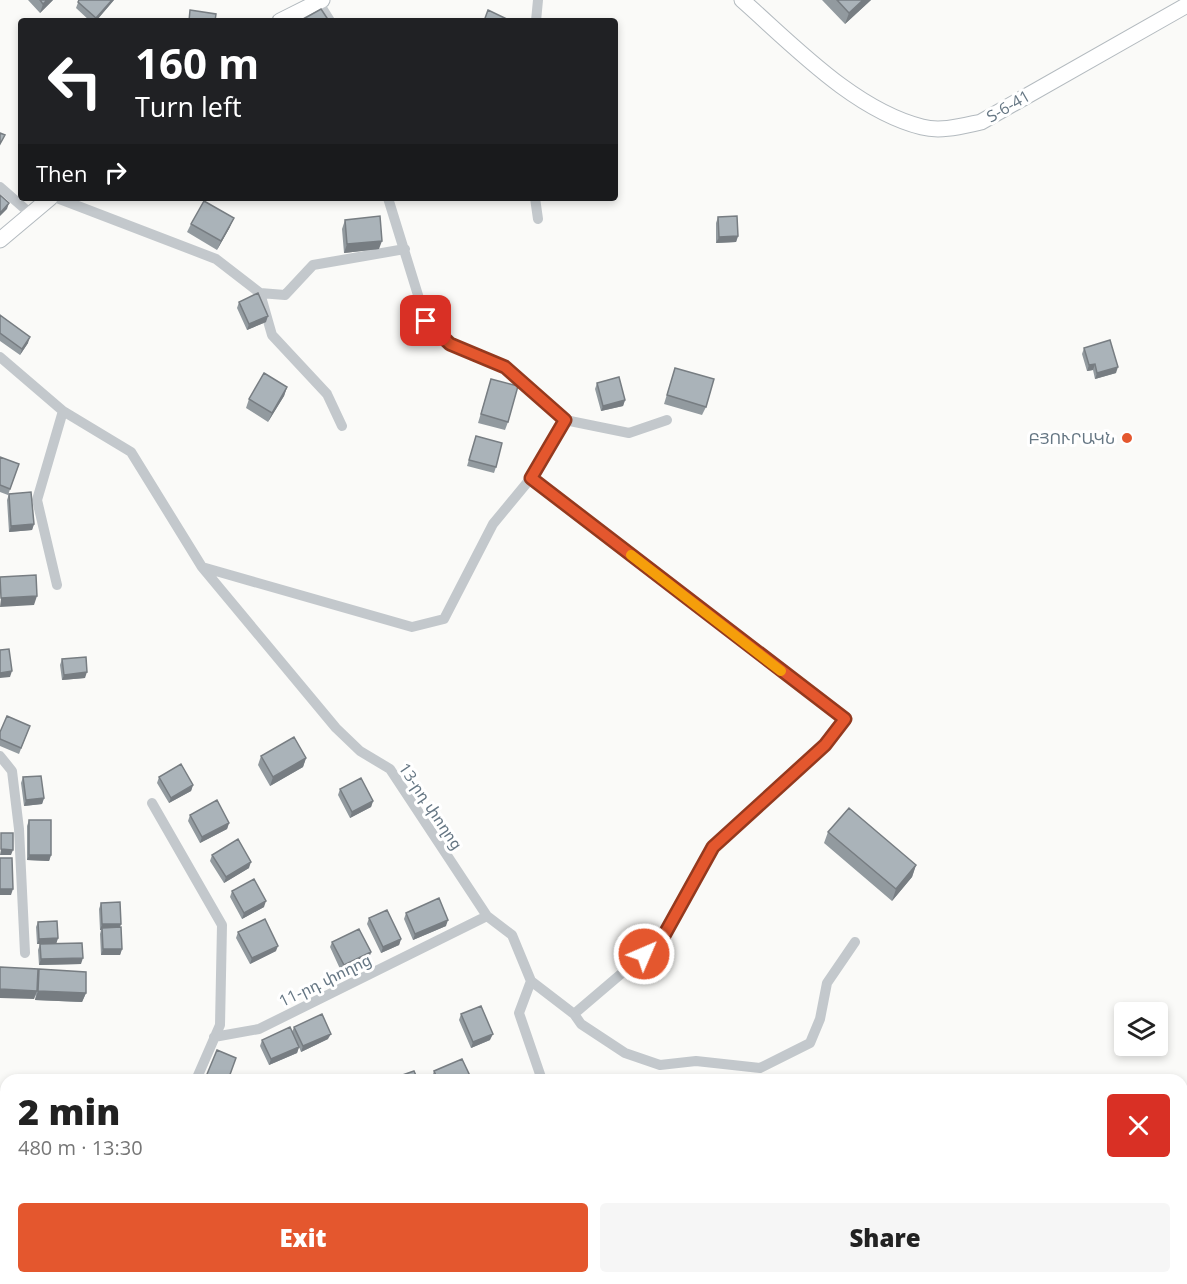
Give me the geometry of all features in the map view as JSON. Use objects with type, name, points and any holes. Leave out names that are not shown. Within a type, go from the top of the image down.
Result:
[{"type":"main road","name":"Տ-6-41","points":[[742,0],[827,75],[861,98],[899,119],[923,127],[943,129],[981,122],[1187,5]]},
{"type":"main road","points":[[286,18],[319,1]]},
{"type":"main road","points":[[0,240],[47,201]]},
{"type":"street","points":[[536,18],[538,0]]},
{"type":"street","points":[[319,1],[328,18]]},
{"type":"street","points":[[0,187],[32,215]]},
{"type":"street","points":[[65,201],[216,260],[260,293],[285,295],[313,265],[405,249]]},
{"type":"street","points":[[389,201],[426,321],[450,344],[505,367],[565,420],[628,433],[667,420]]},
{"type":"street","points":[[535,201],[538,219]]},
{"type":"street","points":[[260,293],[273,335],[327,394],[342,426]]},
{"type":"street","name":"13-րդ փողոց","points":[[0,357],[63,411],[131,452],[202,567],[336,728],[360,751],[390,769],[487,916],[512,936],[531,981],[574,1014],[581,1024],[625,1053],[660,1065],[696,1061],[760,1068],[810,1043],[820,1019],[827,983],[855,942]]},
{"type":"street","points":[[57,585],[37,500],[63,411]]},
{"type":"street","points":[[202,567],[412,627],[444,619],[493,524],[531,478],[565,420]]},
{"type":"street","points":[[531,478],[845,719],[825,745],[713,847],[662,939],[574,1014]]},
{"type":"street","points":[[0,756],[12,771],[19,829],[25,954]]},
{"type":"street","points":[[152,803],[222,925],[220,1025],[199,1074]]},
{"type":"street","name":"11-րդ փողոց","points":[[214,1037],[259,1029],[487,916]]},
{"type":"street","points":[[531,981],[519,1013],[540,1074]]},
{"type":"building","points":[[79,0],[112,0],[96,18],[78,2]]},
{"type":"building","points":[[837,0],[863,0],[849,13]]},
{"type":"building","points":[[321,9],[327,18],[305,18]]},
{"type":"building","points":[[190,10],[216,14],[215,18],[189,18]]},
{"type":"building","points":[[488,10],[505,18],[485,18]]},
{"type":"building","points":[[0,133],[5,135],[0,144]]},
{"type":"building","points":[[0,195],[9,203],[0,213]]},
{"type":"building","points":[[204,201],[234,218],[221,241],[191,224]]},
{"type":"building","points":[[380,216],[382,241],[347,244],[345,220]]},
{"type":"building","points":[[737,216],[738,236],[719,237],[718,217]]},
{"type":"building","points":[[258,293],[268,316],[249,324],[239,302]]},
{"type":"building","points":[[0,315],[30,337],[22,349],[0,333]]},
{"type":"building","points":[[1110,340],[1118,367],[1097,373],[1095,364],[1089,365],[1084,348]]},
{"type":"building","points":[[675,368],[714,379],[706,407],[667,395]]},
{"type":"building","points":[[264,373],[287,387],[272,413],[249,399]]},
{"type":"building","points":[[619,377],[625,400],[603,406],[597,383]]},
{"type":"building","points":[[491,379],[518,386],[508,422],[481,414]]},
{"type":"building","points":[[476,436],[502,443],[496,467],[469,460]]},
{"type":"building","points":[[0,457],[19,464],[10,489],[0,485]]},
{"type":"building","points":[[31,492],[34,524],[11,526],[9,494]]},
{"type":"building","points":[[36,575],[37,596],[1,598],[0,577]]},
{"type":"building","points":[[9,649],[12,671],[0,673],[0,650]]},
{"type":"building","points":[[86,657],[87,672],[64,675],[62,659]]},
{"type":"building","points":[[7,716],[30,726],[21,748],[0,739],[0,732]]},
{"type":"building","points":[[294,737],[306,758],[273,777],[261,756]]},
{"type":"building","points":[[181,764],[193,785],[171,798],[159,777]]},
{"type":"building","points":[[41,776],[44,798],[26,800],[23,777]]},
{"type":"building","points":[[361,778],[373,801],[352,812],[340,789]]},
{"type":"building","points":[[217,800],[229,823],[202,837],[190,815]]},
{"type":"building","points":[[849,808],[916,865],[896,889],[828,832]]},
{"type":"building","points":[[29,820],[51,820],[51,855],[29,855]]},
{"type":"building","points":[[1,833],[13,833],[13,850],[1,849]]},
{"type":"building","points":[[238,839],[251,862],[226,877],[212,855]]},
{"type":"building","points":[[0,858],[12,858],[13,889],[0,889]]},
{"type":"building","points":[[254,879],[266,901],[244,913],[232,891]]},
{"type":"building","points":[[439,898],[448,920],[415,934],[406,913]]},
{"type":"building","points":[[120,902],[121,924],[102,924],[101,903]]},
{"type":"building","points":[[387,910],[401,939],[383,947],[369,918]]},
{"type":"building","points":[[265,919],[278,946],[252,958],[238,932]]},
{"type":"building","points":[[57,921],[58,938],[39,939],[38,922]]},
{"type":"building","points":[[121,927],[122,949],[103,949],[102,928]]},
{"type":"building","points":[[359,929],[371,952],[344,965],[332,942]]},
{"type":"building","points":[[82,943],[83,958],[41,959],[40,944]]},
{"type":"building","points":[[0,967],[38,969],[37,991],[0,989]]},
{"type":"building","points":[[39,969],[86,972],[86,993],[38,991]]},
{"type":"building","points":[[481,1006],[493,1034],[473,1042],[461,1014]]},
{"type":"building","points":[[322,1014],[331,1034],[303,1046],[294,1027]]},
{"type":"building","points":[[290,1027],[299,1047],[271,1059],[262,1040]]},
{"type":"building","points":[[217,1050],[236,1058],[230,1074],[207,1074]]},
{"type":"building","points":[[462,1059],[469,1074],[435,1074],[434,1071]]},
{"type":"slow traffic","points":[[631,555],[781,671]]},
{"type":"place","name":"ԲՅՈՒՐԱԿՆ","points":[[1127,438]]},
{"type":"route","points":[[426,321],[450,344],[505,367],[565,420],[531,478],[845,719],[825,745],[713,847],[662,939],[644,954]]}]
